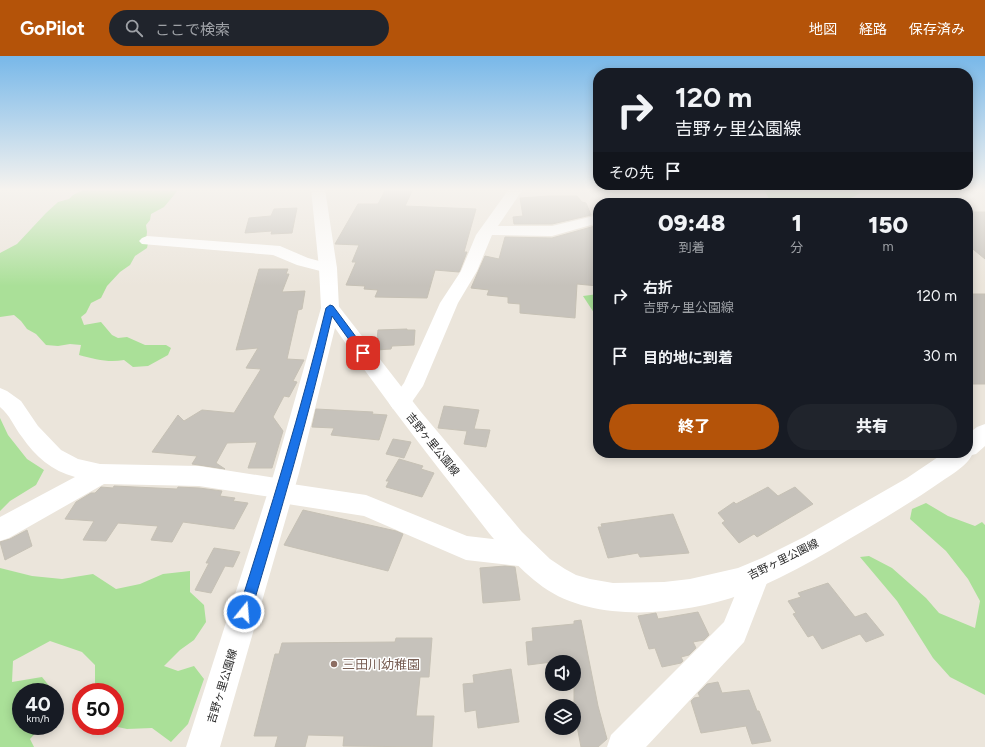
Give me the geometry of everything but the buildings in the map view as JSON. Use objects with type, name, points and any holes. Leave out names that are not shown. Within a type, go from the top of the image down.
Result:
[{"type":"main road","points":[[322,221],[328,268],[330,308]]},
{"type":"main road","name":"吉野ヶ里公園線","points":[[330,308],[400,403],[512,541],[546,572],[569,587],[604,596],[648,598],[701,592],[757,575],[905,491],[954,458]]},
{"type":"main road","name":"吉野ヶ里公園線","points":[[203,747],[282,491],[315,372],[330,308]]},
{"type":"main road","points":[[973,443],[985,433]]},
{"type":"street","points":[[400,403],[413,386],[449,304],[469,270],[478,245],[494,221]]},
{"type":"street","points":[[488,230],[552,231],[589,221]]},
{"type":"street","points":[[148,241],[273,250],[303,262],[328,268]]},
{"type":"street","points":[[0,396],[14,407],[30,432],[53,457],[73,467],[100,474],[200,476],[366,506],[466,548],[528,555]]},
{"type":"street","points":[[0,530],[100,474]]},
{"type":"street","points":[[622,747],[734,632],[757,575]]},
{"type":"green space","points":[[38,221],[149,221],[146,225],[146,240],[148,243],[147,248],[135,256],[130,265],[120,272],[107,286],[101,298],[91,303],[86,313],[81,317],[84,325],[101,322],[112,335],[118,338],[127,337],[145,345],[166,345],[171,348],[168,355],[148,366],[133,367],[124,360],[107,361],[96,359],[79,355],[81,345],[46,345],[36,334],[27,329],[14,315],[0,317],[0,253],[17,244]]},
{"type":"green space","points":[[593,295],[593,311],[583,296]]},
{"type":"green space","points":[[0,418],[8,435],[27,459],[44,470],[36,485],[10,501],[0,511]]},
{"type":"green space","points":[[926,503],[948,516],[975,526],[982,522],[985,525],[985,695],[950,677],[933,658],[897,601],[860,557],[869,556],[892,568],[926,598],[939,613],[975,628],[980,601],[968,579],[946,551],[910,519],[912,509]]},
{"type":"green space","points":[[0,568],[32,576],[62,579],[93,574],[116,589],[140,584],[163,574],[190,571],[190,592],[204,605],[206,622],[194,640],[180,650],[164,666],[178,671],[194,666],[204,679],[188,724],[171,742],[152,728],[124,728],[124,683],[95,683],[95,665],[82,652],[50,641],[13,661],[12,682],[42,677],[47,683],[12,683],[12,735],[34,735],[30,739],[34,747],[0,747]]},
{"type":"place","name":"三田川幼稚園","points":[[334,664]]},
{"type":"route","points":[[244,612],[282,489],[315,372],[330,308],[363,353]]}]
